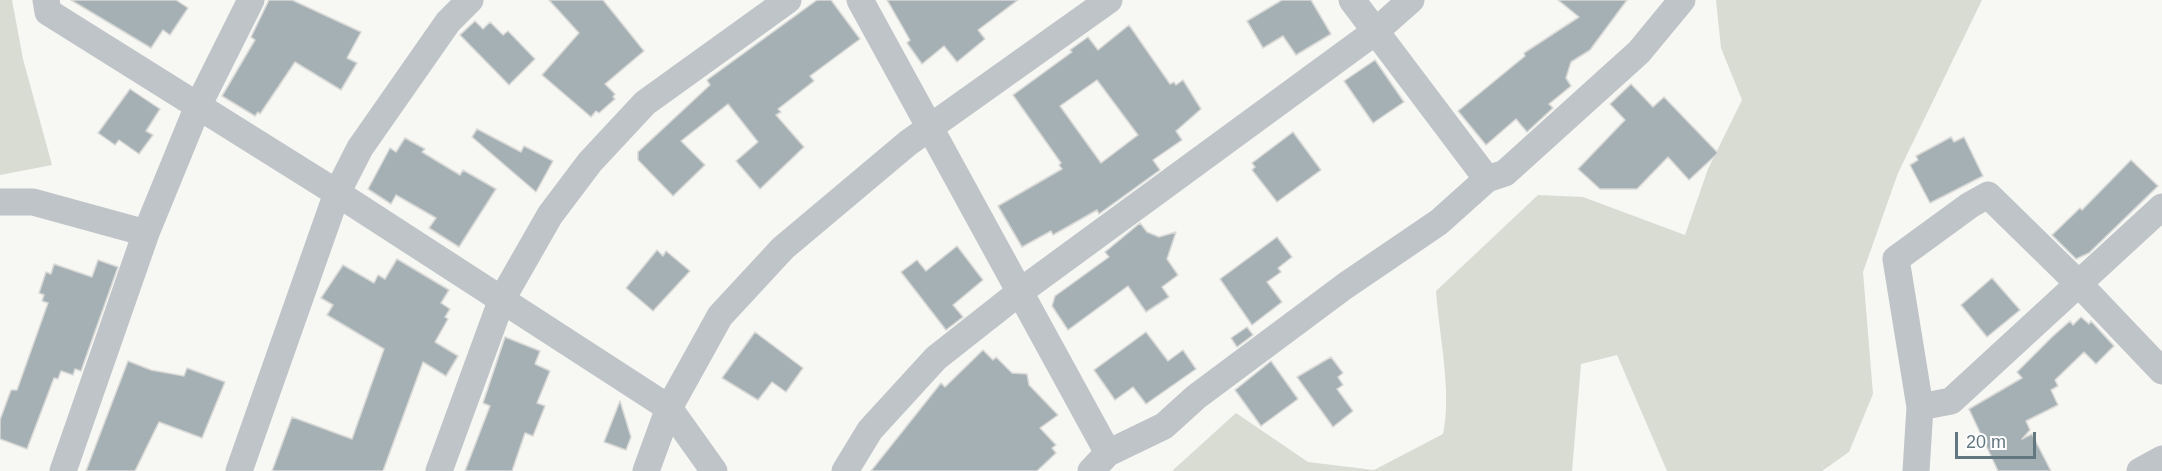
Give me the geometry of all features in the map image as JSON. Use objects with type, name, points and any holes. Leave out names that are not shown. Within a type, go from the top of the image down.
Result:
[{"type":"street","points":[[46,0],[48,12],[337,193],[669,408],[714,471]]},
{"type":"street","points":[[63,471],[146,233],[198,106],[251,0]]},
{"type":"street","points":[[240,471],[337,193],[360,148],[448,22],[470,0]]},
{"type":"street","points":[[439,471],[502,299],[550,215],[590,162],[645,103],[788,0]]},
{"type":"street","points":[[860,0],[1021,291],[1099,462],[1164,426],[1196,397],[1345,286],[1439,222],[1486,179],[1505,173],[1601,89],[1639,52],[1682,0]]},
{"type":"street","points":[[646,471],[669,408],[720,316],[783,248],[931,127],[1109,0]]},
{"type":"street","points":[[1352,0],[1486,179]]},
{"type":"street","points":[[845,471],[870,430],[936,358],[1021,291],[1376,31],[1411,0]]},
{"type":"street","points":[[1916,471],[1920,407],[1896,260],[1970,205],[1988,195],[2080,285],[2162,371]]},
{"type":"street","points":[[0,202],[33,202],[146,233]]},
{"type":"street","points":[[1920,407],[1951,401],[2080,285],[2162,207]]},
{"type":"street","points":[[2140,471],[2162,459]]},
{"type":"shaded area","points":[[0,0],[12,0],[23,59],[52,165],[0,175]]},
{"type":"shaded area","points":[[1716,0],[1982,0],[1898,173],[1863,272],[1873,394],[1849,452],[1822,471],[1667,471],[1617,355],[1581,364],[1572,471],[1172,471],[1236,413],[1308,462],[1374,470],[1443,434],[1446,382],[1436,291],[1538,195],[1583,197],[1685,235],[1708,169],[1742,100],[1721,48]]},
{"type":"building","points":[[71,0],[176,0],[188,8],[170,35],[163,30],[151,48]]},
{"type":"building","points":[[269,0],[292,0],[361,32],[347,58],[357,63],[341,90],[295,62],[260,114],[258,112],[255,116],[222,96],[255,40],[251,37]]},
{"type":"building","points":[[549,0],[603,0],[644,51],[605,84],[615,94],[613,97],[615,99],[591,117],[542,75],[579,33]]},
{"type":"building","points":[[817,0],[831,0],[860,39],[810,76],[814,81],[778,109],[781,112],[776,115],[804,147],[760,189],[736,161],[758,142],[728,104],[681,141],[705,165],[673,196],[638,160],[638,152],[710,85],[707,80]]},
{"type":"building","points":[[887,0],[1018,0],[978,30],[985,39],[957,62],[944,46],[922,64],[907,43],[910,40]]},
{"type":"building","points":[[1282,0],[1311,0],[1331,34],[1296,55],[1283,36],[1263,48],[1247,21]]},
{"type":"building","points":[[1558,0],[1627,0],[1590,50],[1571,62],[1566,78],[1571,86],[1549,104],[1553,108],[1527,132],[1516,119],[1486,145],[1458,111],[1525,56],[1524,53],[1579,17]]},
{"type":"building","points":[[475,21],[483,29],[490,22],[503,35],[508,31],[535,59],[509,85],[460,35]]},
{"type":"building","points":[[1129,25],[1170,84],[1174,82],[1176,85],[1183,80],[1201,109],[1176,131],[1182,140],[1153,160],[1160,170],[1099,214],[1097,210],[1053,235],[1051,231],[1022,247],[998,206],[1062,169],[1059,165],[1061,163],[1013,95],[1072,52],[1070,50],[1088,37],[1098,50]],"holes":[[[1097,80],[1138,135],[1101,163],[1060,106]]]},
{"type":"building","points":[[1375,60],[1404,102],[1373,123],[1344,81]]},
{"type":"building","points":[[1631,84],[1653,107],[1664,97],[1718,153],[1689,180],[1668,157],[1637,189],[1600,189],[1578,169],[1625,120],[1610,104]]},
{"type":"building","points":[[130,89],[160,109],[146,131],[153,135],[139,154],[119,140],[115,145],[98,133]]},
{"type":"building","points":[[477,129],[521,152],[524,146],[553,161],[536,192],[472,137]]},
{"type":"building","points":[[1293,132],[1321,170],[1277,202],[1252,170],[1255,167],[1252,163]]},
{"type":"building","points":[[1951,137],[1954,142],[1964,137],[1983,176],[1930,203],[1910,165],[1918,160],[1916,156]]},
{"type":"building","points":[[405,138],[425,149],[422,152],[460,175],[463,170],[496,189],[459,247],[429,228],[436,218],[396,195],[391,204],[368,189],[390,148],[396,152]]},
{"type":"building","points":[[2131,160],[2158,186],[2089,253],[2076,259],[2052,235],[2080,208],[2082,210]]},
{"type":"building","points":[[1140,223],[1147,232],[1159,237],[1176,232],[1167,259],[1178,275],[1162,287],[1169,297],[1146,312],[1128,286],[1068,330],[1052,306],[1055,296],[1109,257],[1105,252]]},
{"type":"building","points":[[1277,237],[1292,257],[1278,268],[1281,272],[1267,282],[1282,302],[1252,325],[1220,279]]},
{"type":"building","points":[[957,246],[983,280],[953,305],[963,317],[946,330],[901,272],[917,260],[926,271]]},
{"type":"building","points":[[657,250],[663,256],[666,251],[690,271],[653,311],[626,288]]},
{"type":"building","points":[[397,259],[449,290],[441,303],[450,309],[445,317],[448,319],[435,342],[458,356],[446,376],[423,362],[383,471],[272,471],[292,417],[352,439],[384,349],[327,315],[333,305],[321,298],[343,265],[374,283],[378,275],[385,279]]},
{"type":"building","points":[[98,260],[118,267],[81,371],[75,369],[73,375],[61,371],[58,379],[54,378],[27,449],[0,439],[0,420],[11,390],[17,390],[48,303],[42,301],[44,295],[39,293],[46,272],[51,274],[54,264],[92,277]]},
{"type":"building","points":[[1992,278],[2020,310],[1987,337],[1961,305]]},
{"type":"building","points":[[2081,317],[2089,324],[2091,321],[2114,346],[2096,364],[2084,352],[2055,380],[2058,386],[2051,390],[2058,405],[2026,421],[2030,430],[2022,439],[2032,434],[2051,471],[1998,471],[1969,409],[2022,378],[2017,372],[2070,321],[2073,325]]},
{"type":"building","points":[[1247,327],[1253,335],[1237,347],[1231,338]]},
{"type":"building","points":[[755,332],[803,368],[786,392],[772,382],[758,400],[722,378]]},
{"type":"building","points":[[1146,332],[1168,361],[1183,350],[1196,369],[1146,404],[1133,387],[1115,400],[1094,370]]},
{"type":"building","points":[[505,337],[540,351],[535,364],[550,371],[537,403],[545,406],[533,436],[525,433],[512,471],[465,471],[490,406],[483,403]]},
{"type":"building","points":[[983,350],[993,360],[996,357],[1012,373],[1027,374],[1029,385],[1058,415],[1040,428],[1056,445],[1052,448],[1056,453],[1037,471],[871,471],[941,383],[945,387]]},
{"type":"building","points":[[1331,357],[1343,373],[1338,377],[1343,385],[1337,389],[1353,411],[1333,427],[1297,377]]},
{"type":"building","points":[[128,361],[151,370],[184,376],[187,368],[225,382],[202,438],[159,422],[135,471],[86,471]]},
{"type":"building","points":[[1271,361],[1298,399],[1261,426],[1235,390]]},
{"type":"building","points":[[620,401],[631,437],[626,450],[604,442]]}]
